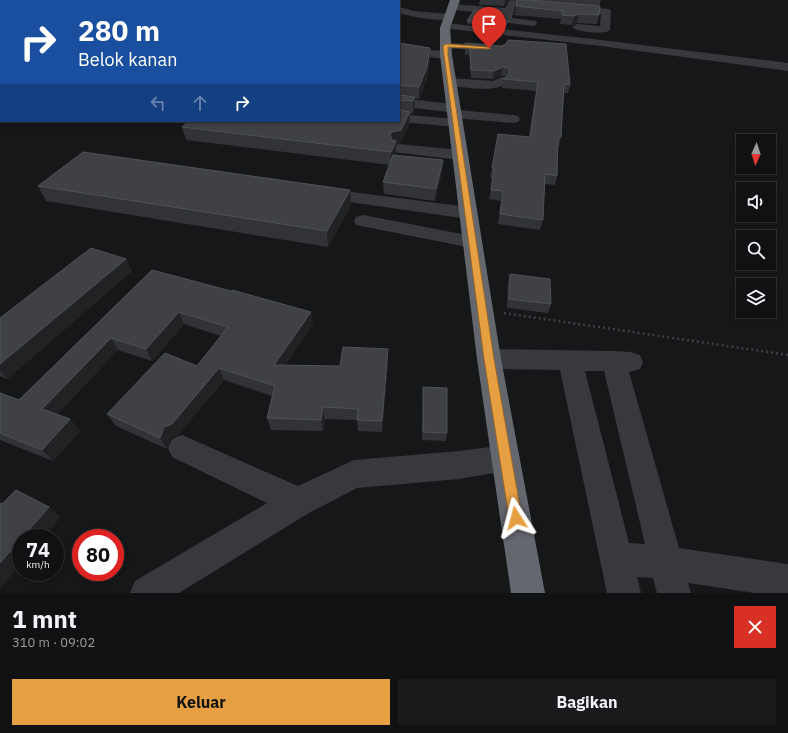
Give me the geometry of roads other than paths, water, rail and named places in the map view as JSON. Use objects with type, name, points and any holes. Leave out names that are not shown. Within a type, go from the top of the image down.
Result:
[{"type":"highway","points":[[449,62],[460,155],[489,359],[528,593]]},
{"type":"street","points":[[544,24],[506,20],[508,11],[512,4],[606,12],[605,30],[567,26]]},
{"type":"street","points":[[400,10],[412,14],[449,62],[513,119]]},
{"type":"street","points":[[400,101],[449,62],[508,11]]},
{"type":"street","points":[[400,98],[423,96],[449,62],[473,26],[788,67]]},
{"type":"street","points":[[400,59],[422,63],[449,62],[500,49]]},
{"type":"street","points":[[400,51],[449,62],[493,85],[502,81]]},
{"type":"street","points":[[402,118],[449,62]]},
{"type":"street","points":[[399,149],[460,155]]},
{"type":"street","points":[[306,190],[468,213]]},
{"type":"street","points":[[363,221],[472,242]]},
{"type":"street","points":[[489,359],[622,362],[670,578]]},
{"type":"street","points":[[570,360],[606,510],[615,558],[624,593]]},
{"type":"street","points":[[182,448],[298,502]]},
{"type":"street","points":[[147,593],[298,502],[354,474],[459,465],[506,458]]},
{"type":"street","points":[[615,558],[670,578],[788,582]]}]
